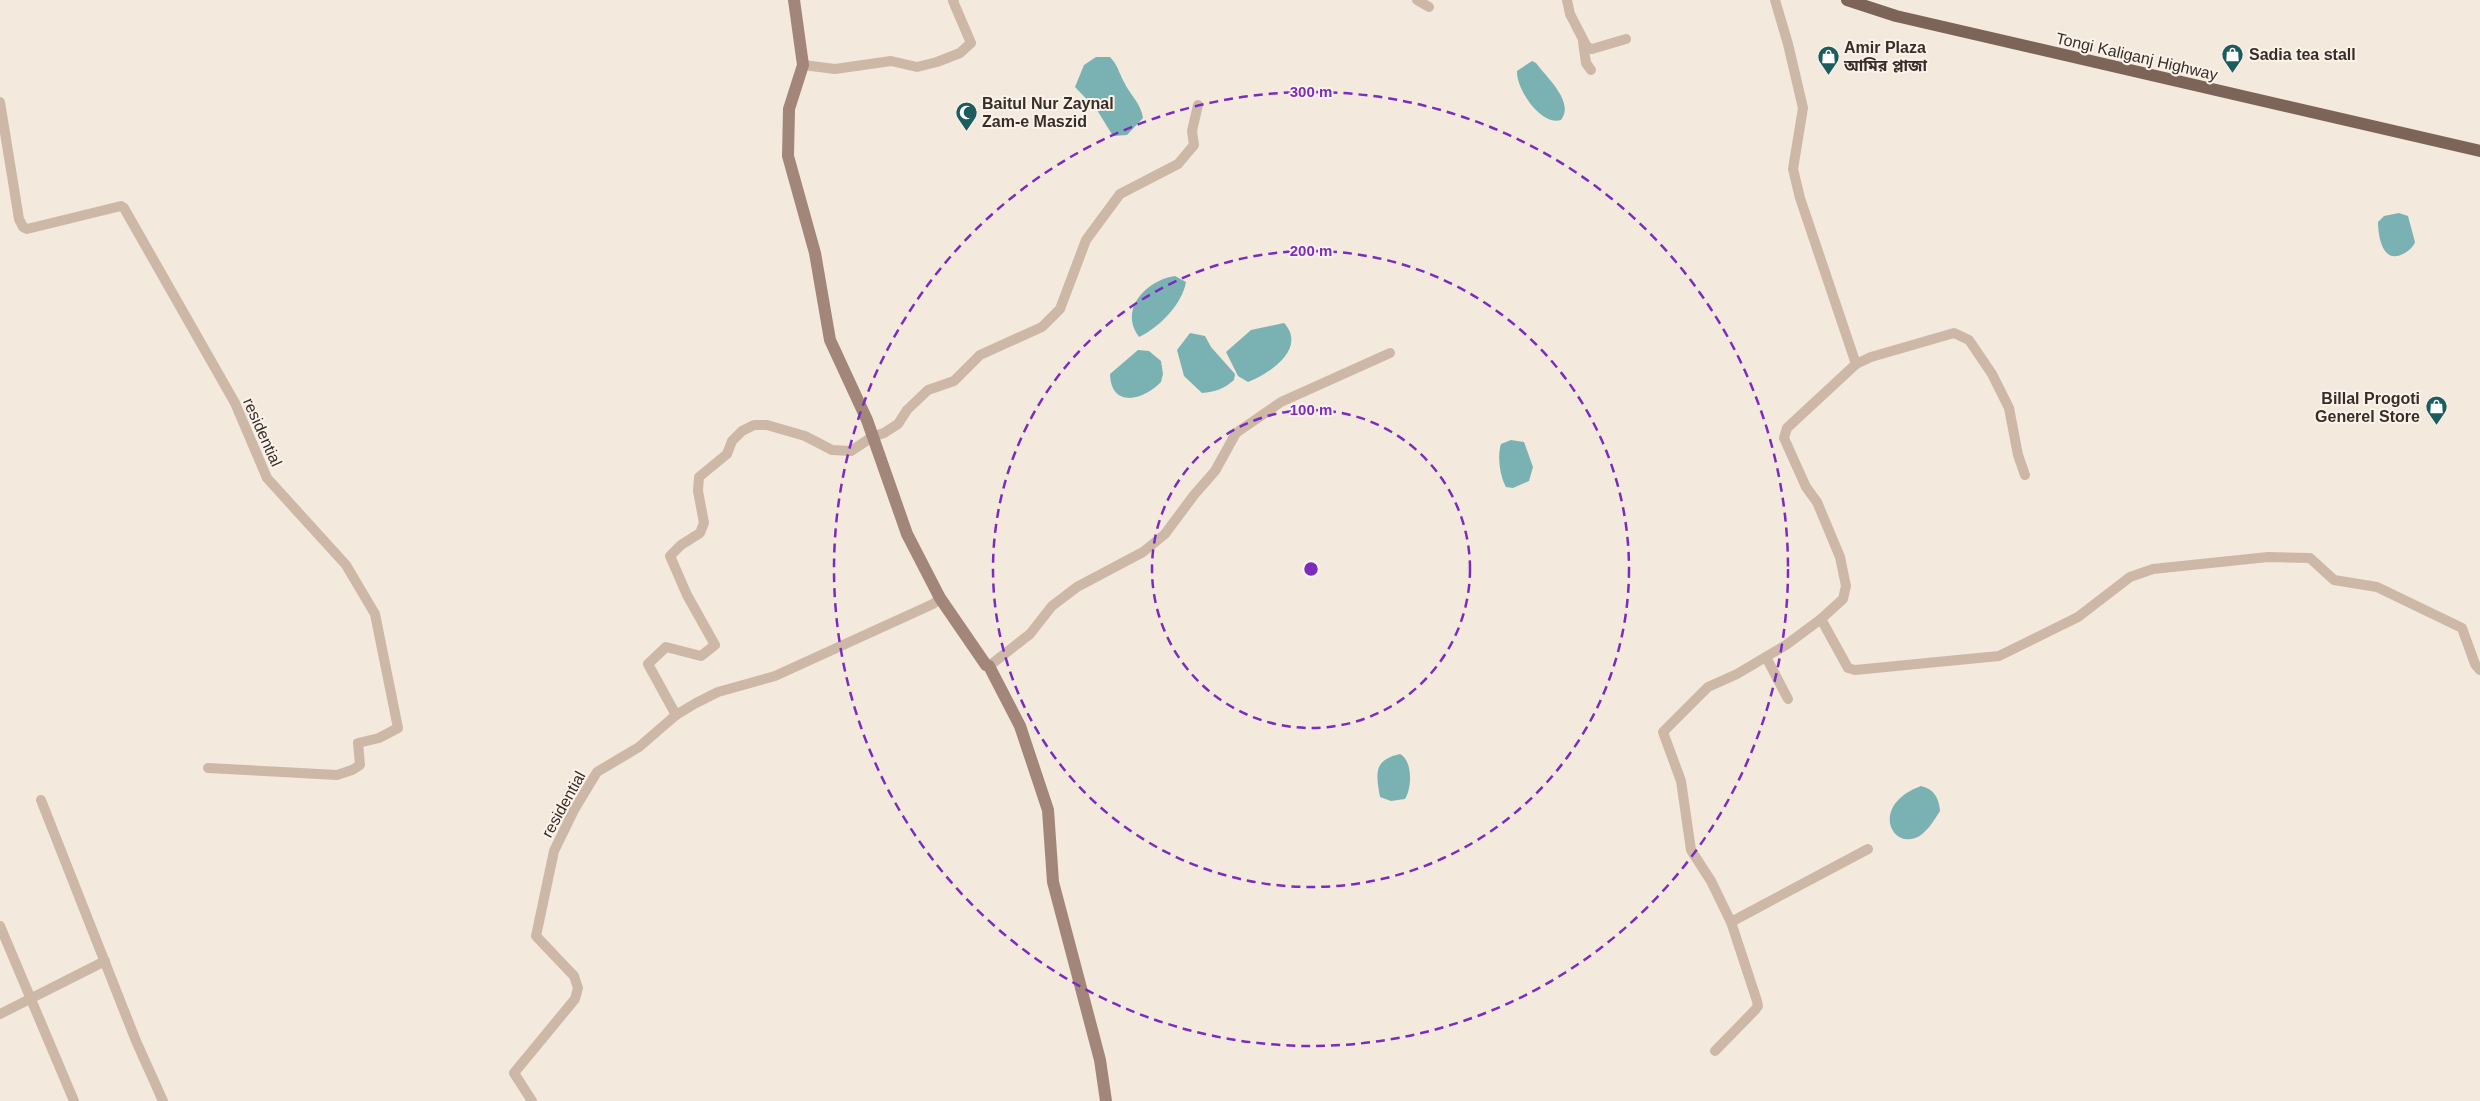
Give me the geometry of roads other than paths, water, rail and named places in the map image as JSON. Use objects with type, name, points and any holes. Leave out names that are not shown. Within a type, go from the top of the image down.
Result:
[{"type":"main road","name":"Tongi Kaliganj Highway","points":[[1847,0],[1896,16],[2480,151]]},
{"type":"street","points":[[794,0],[802,65],[789,109],[788,156],[815,254],[830,340],[867,420],[907,534],[940,598],[986,665],[990,666],[1020,726],[1048,810],[1053,882],[1100,1060],[1106,1101]]},
{"type":"street","points":[[802,65],[835,69],[891,61],[917,67],[960,54],[971,43],[953,2],[954,0]]},
{"type":"street","points":[[1417,0],[1429,7]]},
{"type":"street","points":[[1567,0],[1570,14],[1582,41],[1586,63],[1592,70]]},
{"type":"street","points":[[1775,0],[1804,108],[1793,169],[1800,198],[1856,364]]},
{"type":"street","points":[[1582,41],[1592,49],[1626,39]]},
{"type":"street","name":"residential","points":[[0,102],[19,219],[23,227],[27,230],[121,206],[124,208],[234,403],[267,478],[346,565],[375,614],[398,728],[379,738],[358,743],[360,764],[352,770],[337,775],[208,768]]},
{"type":"street","points":[[676,715],[648,664],[666,647],[700,656],[715,644],[687,595],[670,556],[681,544],[700,533],[704,523],[698,491],[699,478],[727,454],[732,441],[742,430],[754,425],[768,425],[805,436],[832,450],[852,451],[872,437],[898,424],[907,410],[928,390],[954,381],[980,355],[1042,327],[1060,309],[1086,240],[1120,194],[1178,164],[1194,145],[1192,131],[1198,105]]},
{"type":"street","points":[[1715,1051],[1758,1006],[1731,922],[1711,881],[1690,850],[1681,781],[1663,732],[1708,687],[1786,645],[1821,619],[1842,599],[1846,586],[1843,572],[1830,532],[1816,502],[1806,487],[1784,438],[1787,428],[1856,364],[1871,357],[1954,333],[1969,340],[1992,374],[2009,408],[2018,455],[2025,475]]},
{"type":"street","points":[[990,666],[1030,634],[1052,606],[1076,587],[1143,552],[1165,534],[1215,471],[1236,433],[1281,402],[1390,353]]},
{"type":"street","points":[[1821,619],[1848,668],[1855,670],[1999,656],[2078,617],[2130,577],[2153,569],[2268,557],[2310,558],[2334,580],[2377,587],[2462,628],[2475,664],[2480,670]]},
{"type":"street","name":"residential","points":[[532,1101],[514,1073],[575,999],[578,988],[574,976],[536,936],[554,851],[574,810],[597,772],[639,746],[676,715],[718,692],[775,676],[933,604],[940,598]]},
{"type":"street","points":[[1766,657],[1788,699]]},
{"type":"street","points":[[41,800],[136,1041],[163,1101]]},
{"type":"street","points":[[1731,922],[1868,849]]},
{"type":"street","points":[[0,926],[74,1101]]},
{"type":"street","points":[[0,1014],[105,961]]},
{"type":"water","points":[[1096,57],[1110,57],[1142,113],[1143,118],[1127,135],[1113,136],[1097,110],[1075,87],[1084,65]]},
{"type":"water","points":[[1532,61],[1536,63],[1558,90],[1562,98],[1565,106],[1561,120],[1553,120],[1538,112],[1525,96],[1517,71]]},
{"type":"water","points":[[2399,213],[2408,216],[2415,242],[2404,254],[2391,256],[2381,244],[2378,222],[2384,216]]},
{"type":"water","points":[[1175,276],[1186,282],[1180,298],[1162,321],[1139,337],[1133,327],[1132,316],[1134,306],[1139,297],[1155,283]]},
{"type":"water","points":[[1284,323],[1290,332],[1291,341],[1289,350],[1283,358],[1276,366],[1248,382],[1238,376],[1226,352],[1251,330]]},
{"type":"water","points":[[1190,333],[1205,336],[1211,347],[1235,374],[1234,380],[1227,386],[1219,390],[1202,393],[1184,376],[1177,350]]},
{"type":"water","points":[[1138,350],[1149,351],[1161,361],[1163,374],[1161,382],[1138,397],[1122,397],[1116,393],[1110,374]]},
{"type":"water","points":[[1511,440],[1524,442],[1533,467],[1529,481],[1513,488],[1506,487],[1504,483],[1499,460],[1501,444]]},
{"type":"water","points":[[1400,754],[1404,757],[1409,768],[1409,788],[1405,799],[1391,801],[1380,797],[1378,769],[1385,760]]},
{"type":"water","points":[[1921,786],[1926,787],[1935,795],[1940,811],[1921,835],[1911,839],[1902,838],[1895,833],[1891,825],[1890,815],[1894,805],[1904,795]]},
{"type":"place","name":"Sadia tea stall","points":[[2233,73]]},
{"type":"place","name":"Amir Plaza আমির প্লাজা","points":[[1828,75]]},
{"type":"place","name":"Baitul Nur Zaynal Zam-e Maszid","points":[[966,131]]},
{"type":"place","name":"Billal Progoti Generel Store","points":[[2436,426]]}]
